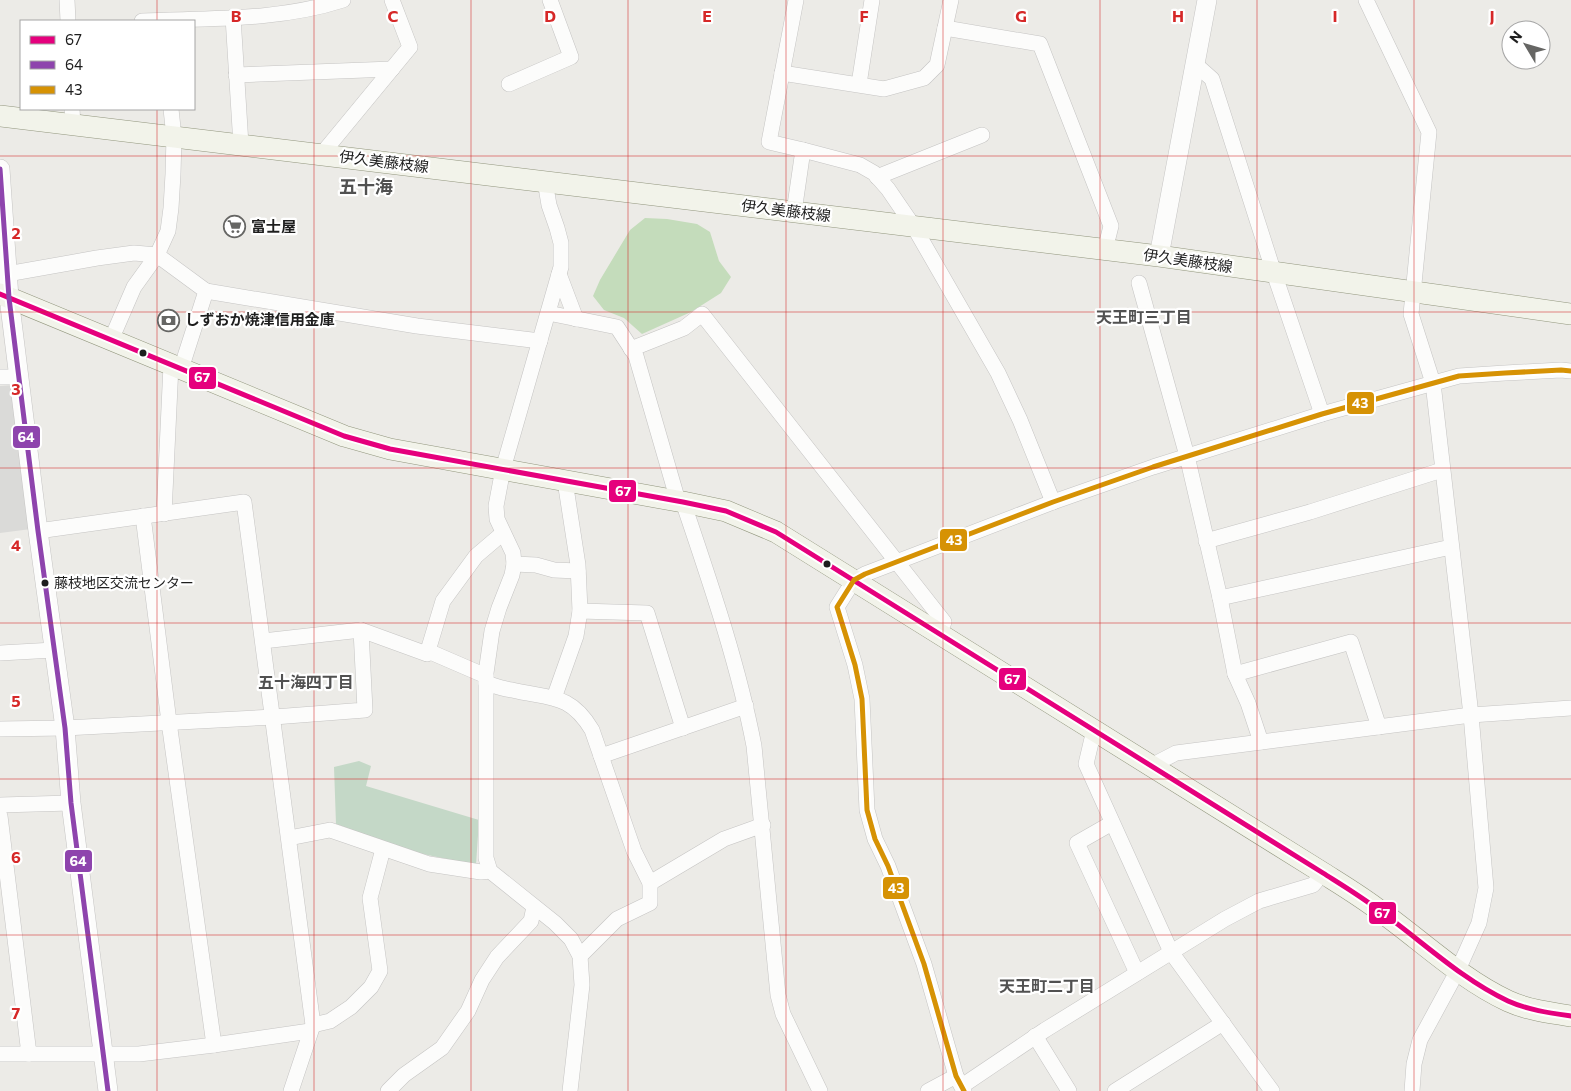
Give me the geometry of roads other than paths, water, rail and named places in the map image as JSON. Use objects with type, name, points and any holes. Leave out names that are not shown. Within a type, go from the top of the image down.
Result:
[{"type":"main road","name":"伊久美藤枝線","points":[[0,116],[73,117],[174,137],[1159,256],[1571,314]]},
{"type":"main road","points":[[4,296],[344,436],[390,449],[681,501],[726,511],[776,532],[1323,873],[1378,909],[1483,987],[1509,1001],[1538,1011],[1571,1016]]},
{"type":"street","points":[[66,0],[68,20]]},
{"type":"street","points":[[182,20],[277,15],[317,9],[343,0]]},
{"type":"street","points":[[321,155],[410,46],[392,0]]},
{"type":"street","points":[[796,0],[769,142],[860,165],[877,176],[888,189],[914,227],[998,373],[1020,420],[1053,502]]},
{"type":"street","points":[[859,84],[872,0]]},
{"type":"street","points":[[782,73],[884,89],[924,78],[937,65],[951,0]]},
{"type":"street","points":[[1159,256],[1206,0]]},
{"type":"street","points":[[1366,0],[1429,132],[1411,314],[1433,382],[1472,714],[1486,888],[1479,923],[1458,970],[1420,1040],[1414,1064],[1412,1091]]},
{"type":"street","points":[[509,84],[571,58],[551,1]]},
{"type":"street","points":[[233,17],[241,145]]},
{"type":"street","points":[[945,28],[1040,44],[1111,226],[1105,250]]},
{"type":"street","points":[[1194,63],[1212,79],[1322,414]]},
{"type":"street","points":[[236,75],[392,69]]},
{"type":"street","points":[[111,340],[134,287],[158,255],[168,231],[171,208],[174,137],[172,110]]},
{"type":"street","points":[[877,176],[982,134]]},
{"type":"street","points":[[794,212],[803,150]]},
{"type":"street","points":[[0,169],[7,274],[4,296],[9,377],[38,532],[65,728],[71,803],[108,1091]]},
{"type":"street","points":[[545,181],[549,205],[561,243],[560,268],[503,469],[496,506],[496,519],[513,553],[514,564],[512,575],[492,631],[486,679],[486,858],[490,871],[571,939],[580,956],[582,985],[570,1091]]},
{"type":"street","points":[[7,274],[134,253],[158,255],[206,291],[417,326],[540,341]]},
{"type":"street","points":[[559,274],[576,319]]},
{"type":"street","points":[[1139,282],[1187,456],[1220,598],[1235,674],[1248,703],[1261,742]]},
{"type":"street","points":[[164,514],[176,367],[206,291]]},
{"type":"street","points":[[548,314],[617,327],[636,356],[681,501],[711,587],[746,706],[754,746],[763,825],[778,995],[783,1014],[820,1091]]},
{"type":"street","points":[[631,349],[684,328],[702,314],[944,622],[939,634]]},
{"type":"street","points":[[961,1084],[924,964],[888,866],[875,839],[867,810],[862,699],[855,665],[837,607],[854,580],[865,574],[1053,502],[1187,456],[1322,414],[1459,376],[1514,372],[1571,371]]},
{"type":"street","points":[[1206,541],[1310,512],[1442,470]]},
{"type":"street","points":[[554,698],[576,636],[580,611],[578,571],[565,480]]},
{"type":"street","points":[[38,532],[244,502],[274,717],[312,1028],[291,1091]]},
{"type":"street","points":[[143,516],[169,722],[214,1046]]},
{"type":"street","points":[[263,641],[361,630],[427,654],[443,601],[476,556],[503,534]]},
{"type":"street","points":[[1220,598],[1451,547]]},
{"type":"street","points":[[514,564],[536,565],[554,570],[578,571]]},
{"type":"street","points":[[580,611],[647,613],[683,728]]},
{"type":"street","points":[[0,730],[274,717],[364,710],[361,630]]},
{"type":"street","points":[[1235,674],[1351,642],[1380,727]]},
{"type":"street","points":[[0,653],[54,650]]},
{"type":"street","points":[[428,651],[513,691],[564,700],[583,715],[592,730],[634,851],[650,883],[650,903],[617,919],[580,956]]},
{"type":"street","points":[[602,756],[746,706]]},
{"type":"street","points":[[1151,766],[1176,753],[1472,714],[1571,708]]},
{"type":"street","points":[[1094,730],[1086,764],[1172,952],[1272,1091]]},
{"type":"street","points":[[0,805],[71,803]]},
{"type":"street","points":[[0,816],[29,1054]]},
{"type":"street","points":[[1112,823],[1077,843],[1137,974]]},
{"type":"street","points":[[650,883],[724,839],[763,825]]},
{"type":"street","points":[[289,838],[330,830],[429,864],[481,872],[490,871]]},
{"type":"street","points":[[0,1054],[139,1054],[214,1046],[312,1028],[330,1021],[350,1007],[371,987],[380,971],[370,898],[383,849]]},
{"type":"street","points":[[928,1091],[961,1084],[1035,1036],[1226,919],[1259,901],[1313,885],[1323,873]]},
{"type":"street","points":[[388,1091],[404,1074],[442,1048],[468,1011],[482,980],[497,957],[531,922],[534,907]]},
{"type":"street","points":[[1115,1091],[1223,1023]]},
{"type":"street","points":[[1035,1036],[1069,1091]]},
{"type":"place","name":"富士屋","points":[[235,227]]},
{"type":"place","name":"しずおか焼津信用金庫","points":[[169,320]]},
{"type":"place","name":"藤枝地区交流センター","points":[[45,583]]},
{"type":"district","name":"五十海","points":[[366,187]]},
{"type":"district","name":"天王町三丁目","points":[[1144,317]]},
{"type":"district","name":"五十海四丁目","points":[[306,682]]},
{"type":"district","name":"天王町二丁目","points":[[1047,986]]}]
